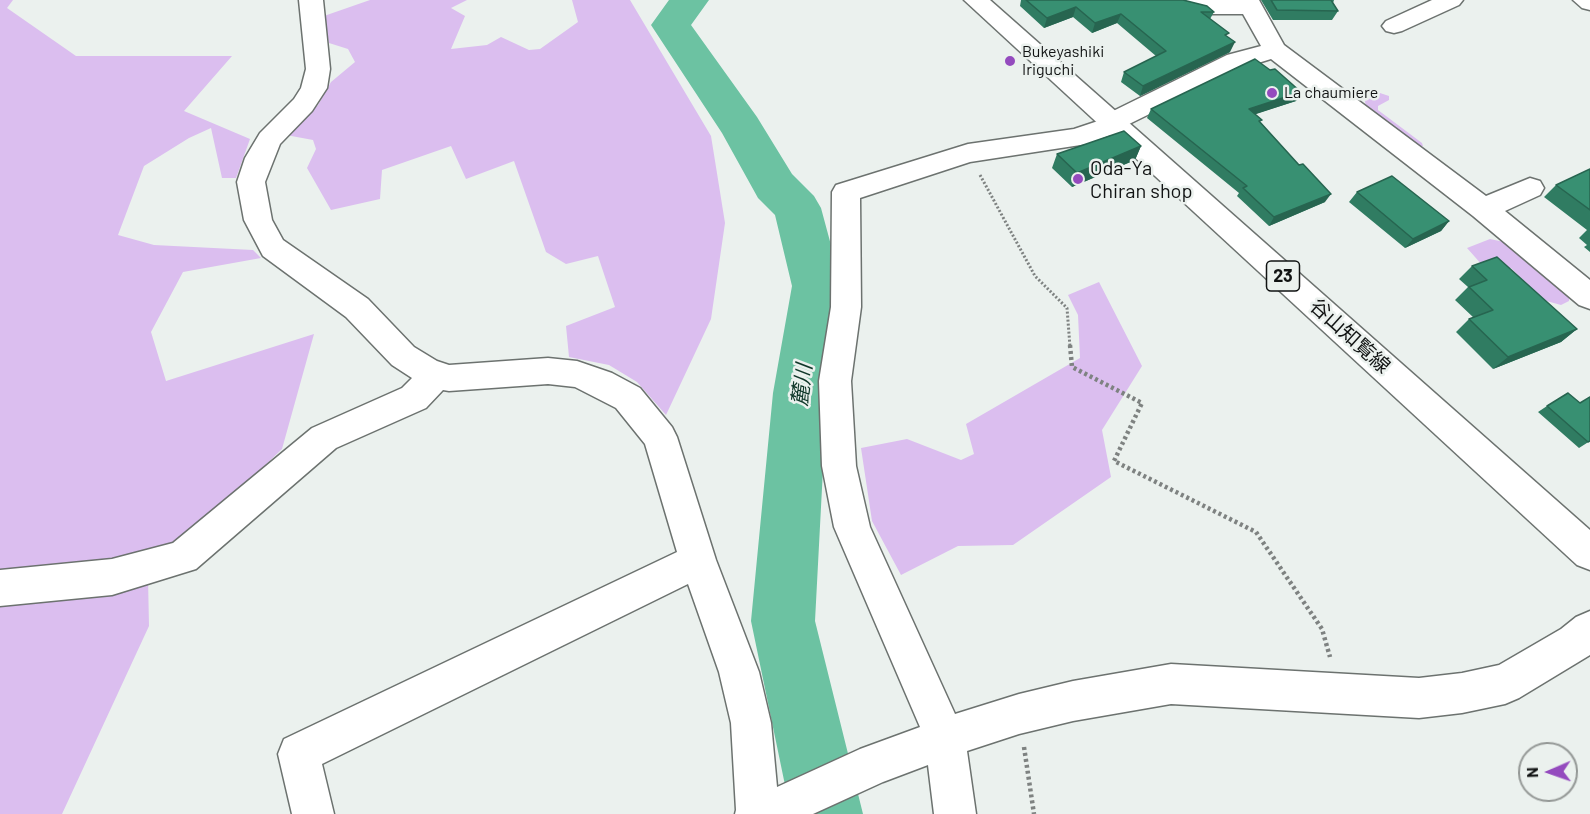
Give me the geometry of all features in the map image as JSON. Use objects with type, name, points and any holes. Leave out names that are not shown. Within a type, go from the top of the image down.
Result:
[{"type":"street","points":[[311,0],[318,69],[314,88],[303,105],[269,140],[259,158],[251,182],[258,220],[273,248],[357,308],[403,356],[428,372],[449,378],[548,371],[578,374],[602,383],[628,398],[660,437],[698,560],[739,672],[751,723],[764,812],[875,764],[945,738],[1018,714],[1073,701],[1171,684],[1419,698],[1462,693],[1505,684],[1575,644],[1590,630]]},
{"type":"street","name":"谷山知覧線","points":[[976,0],[1590,553]]},
{"type":"street","points":[[1178,0],[1204,7],[1249,4],[1275,50],[1484,209],[1590,297]]},
{"type":"street","points":[[1394,26],[1451,0]]},
{"type":"street","points":[[1585,0],[1590,3]]},
{"type":"street","points":[[955,814],[945,738],[852,527],[839,466],[835,381],[846,308],[846,192],[968,153],[1078,138],[1107,128],[1112,122],[1236,62],[1275,50]]},
{"type":"street","points":[[1484,209],[1530,188]]},
{"type":"street","points":[[0,588],[112,577],[183,557],[324,438],[414,398],[437,374]]},
{"type":"street","points":[[313,814],[298,754],[698,560]]},
{"type":"path","points":[[968,153],[1035,276],[1067,308],[1072,367],[1142,404],[1114,461],[1256,532],[1323,629],[1341,695]]},
{"type":"path","points":[[1018,714],[1034,814]]},
{"type":"shaded area","points":[[0,0],[13,0],[7,8],[76,56],[232,56],[184,111],[250,139],[236,178],[222,178],[211,128],[189,138],[144,166],[118,235],[154,245],[253,250],[261,258],[183,272],[151,332],[166,381],[314,334],[282,449],[148,578],[149,626],[62,814],[0,814]]},
{"type":"shaded area","points":[[370,0],[467,0],[451,8],[465,16],[451,49],[487,45],[501,37],[529,50],[540,49],[578,22],[572,0],[630,0],[711,136],[725,223],[711,319],[666,415],[637,382],[609,365],[569,357],[566,326],[615,307],[598,256],[566,264],[546,252],[514,161],[466,179],[451,146],[382,170],[380,199],[331,210],[307,168],[316,149],[313,140],[286,135],[318,105],[331,82],[355,62],[348,49],[329,43],[324,16]]},
{"type":"shaded area","points":[[1380,93],[1389,96],[1389,100],[1378,106],[1378,110],[1423,146],[1420,147],[1366,108],[1365,101]]},
{"type":"shaded area","points":[[1490,239],[1504,242],[1569,298],[1569,301],[1561,305],[1543,300],[1511,268],[1483,266],[1467,248]]},
{"type":"shaded area","points":[[1099,282],[1142,366],[1102,430],[1111,477],[1013,545],[958,546],[901,575],[872,521],[861,448],[907,439],[961,460],[974,454],[966,424],[1080,358],[1078,315],[1068,295]]},
{"type":"building","points":[[1026,0],[1183,0],[1207,6],[1214,12],[1201,12],[1229,33],[1225,35],[1235,42],[1143,86],[1124,72],[1166,51],[1121,14],[1095,23],[1076,7],[1047,18]]},
{"type":"building","points":[[1271,0],[1331,0],[1338,11],[1277,10]]},
{"type":"building","points":[[1255,59],[1270,70],[1275,69],[1301,92],[1249,109],[1262,120],[1259,121],[1299,165],[1303,164],[1331,194],[1274,217],[1243,188],[1247,186],[1151,109]]},
{"type":"building","points":[[1124,131],[1141,146],[1077,173],[1057,154]]},
{"type":"building","points":[[1590,169],[1590,210],[1556,185]]},
{"type":"building","points":[[1392,176],[1449,221],[1413,239],[1357,192]]},
{"type":"building","points":[[1497,257],[1577,329],[1508,357],[1469,319],[1493,310],[1469,287],[1487,280],[1472,266]]},
{"type":"building","points":[[1568,393],[1580,403],[1590,397],[1590,441],[1588,442],[1547,406]]},
{"type":"waterway","name":"麓川","points":[[689,0],[671,25],[741,128],[775,186],[797,208],[817,286],[800,393],[783,621],[827,814]]},
{"type":"place","name":"Bukeyashiki Iriguchi","points":[[1010,61]]},
{"type":"place","name":"La chaumiere","points":[[1272,93]]},
{"type":"place","name":"Oda-Ya Chiran shop","points":[[1078,179]]}]
